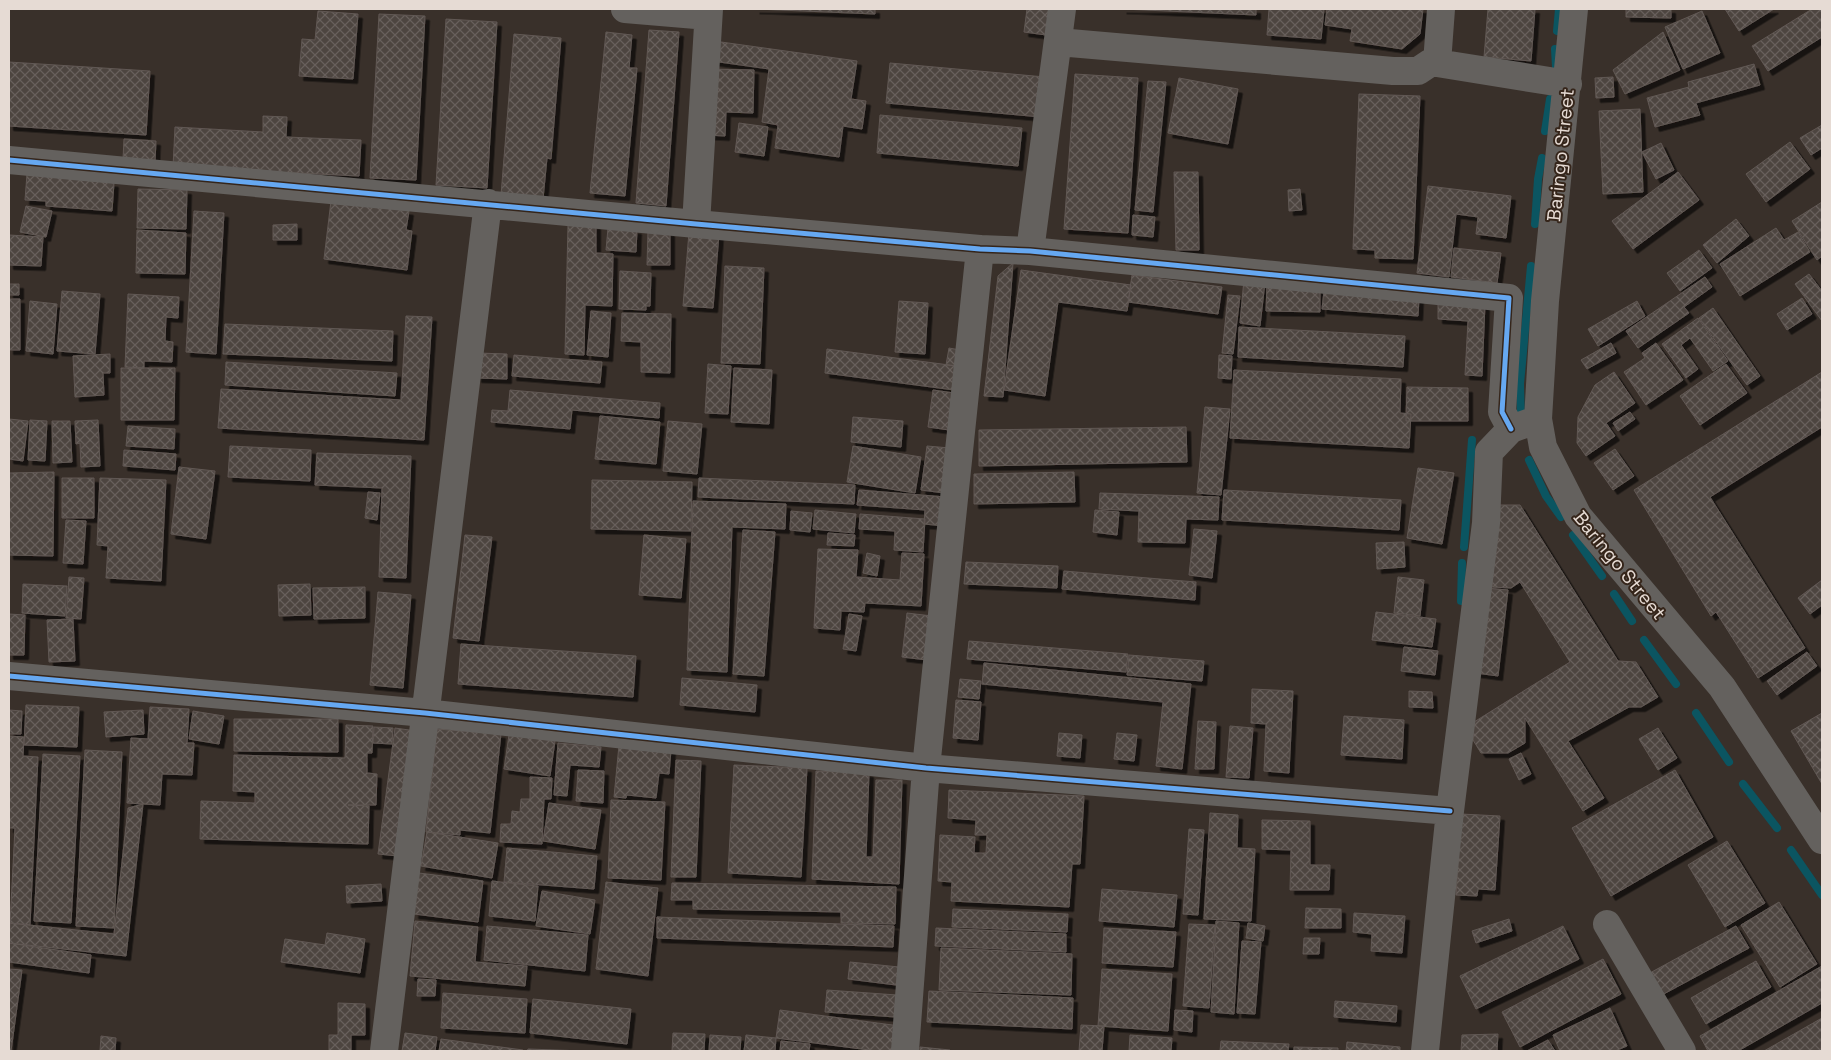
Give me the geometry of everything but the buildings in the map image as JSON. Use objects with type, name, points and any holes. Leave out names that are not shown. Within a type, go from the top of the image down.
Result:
[{"type":"street","points":[[625,9],[709,13],[696,224]]},
{"type":"street","points":[[1030,251],[1062,9]]},
{"type":"street","points":[[1437,62],[1441,9]]},
{"type":"street","name":"Baringo Street","points":[[1574,9],[1545,301],[1538,419],[1543,448],[1578,516],[1722,687],[1822,840]]},
{"type":"street","points":[[1058,42],[1393,71],[1418,71],[1430,63],[1437,62],[1568,84]]},
{"type":"street","points":[[9,160],[488,203],[696,224],[980,249],[1030,251],[1509,298],[1502,412],[1511,429]]},
{"type":"street","points":[[384,1051],[488,203]]},
{"type":"street","points":[[905,1051],[926,768],[980,249]]},
{"type":"street","points":[[1425,1051],[1450,811],[1486,523],[1489,452],[1511,429],[1538,419]]},
{"type":"street","points":[[9,676],[425,713],[926,768],[1450,811]]},
{"type":"street","points":[[1607,924],[1682,1051]]},
{"type":"waterway","points":[[1557,31],[1559,9]]},
{"type":"waterway","points":[[1555,49],[1556,67]]},
{"type":"waterway","points":[[1545,131],[1550,99]]},
{"type":"waterway","points":[[1535,224],[1538,179],[1542,158]]},
{"type":"waterway","points":[[1521,418],[1520,384],[1531,266]]},
{"type":"waterway","points":[[1464,547],[1472,440]]},
{"type":"waterway","points":[[1529,460],[1546,496],[1561,517]]},
{"type":"waterway","points":[[1573,535],[1602,576]]},
{"type":"waterway","points":[[1461,601],[1462,563]]},
{"type":"waterway","points":[[1614,594],[1632,621]]},
{"type":"waterway","points":[[1644,640],[1676,684]]},
{"type":"waterway","points":[[1696,713],[1729,762]]},
{"type":"waterway","points":[[1743,784],[1777,828]]},
{"type":"waterway","points":[[1791,850],[1822,895]]},
{"type":"cycle path","points":[[9,160],[696,224],[980,249],[1030,251],[1509,298],[1502,412],[1511,429]]},
{"type":"cycle path","points":[[9,676],[425,713],[926,768],[1450,811]]}]
